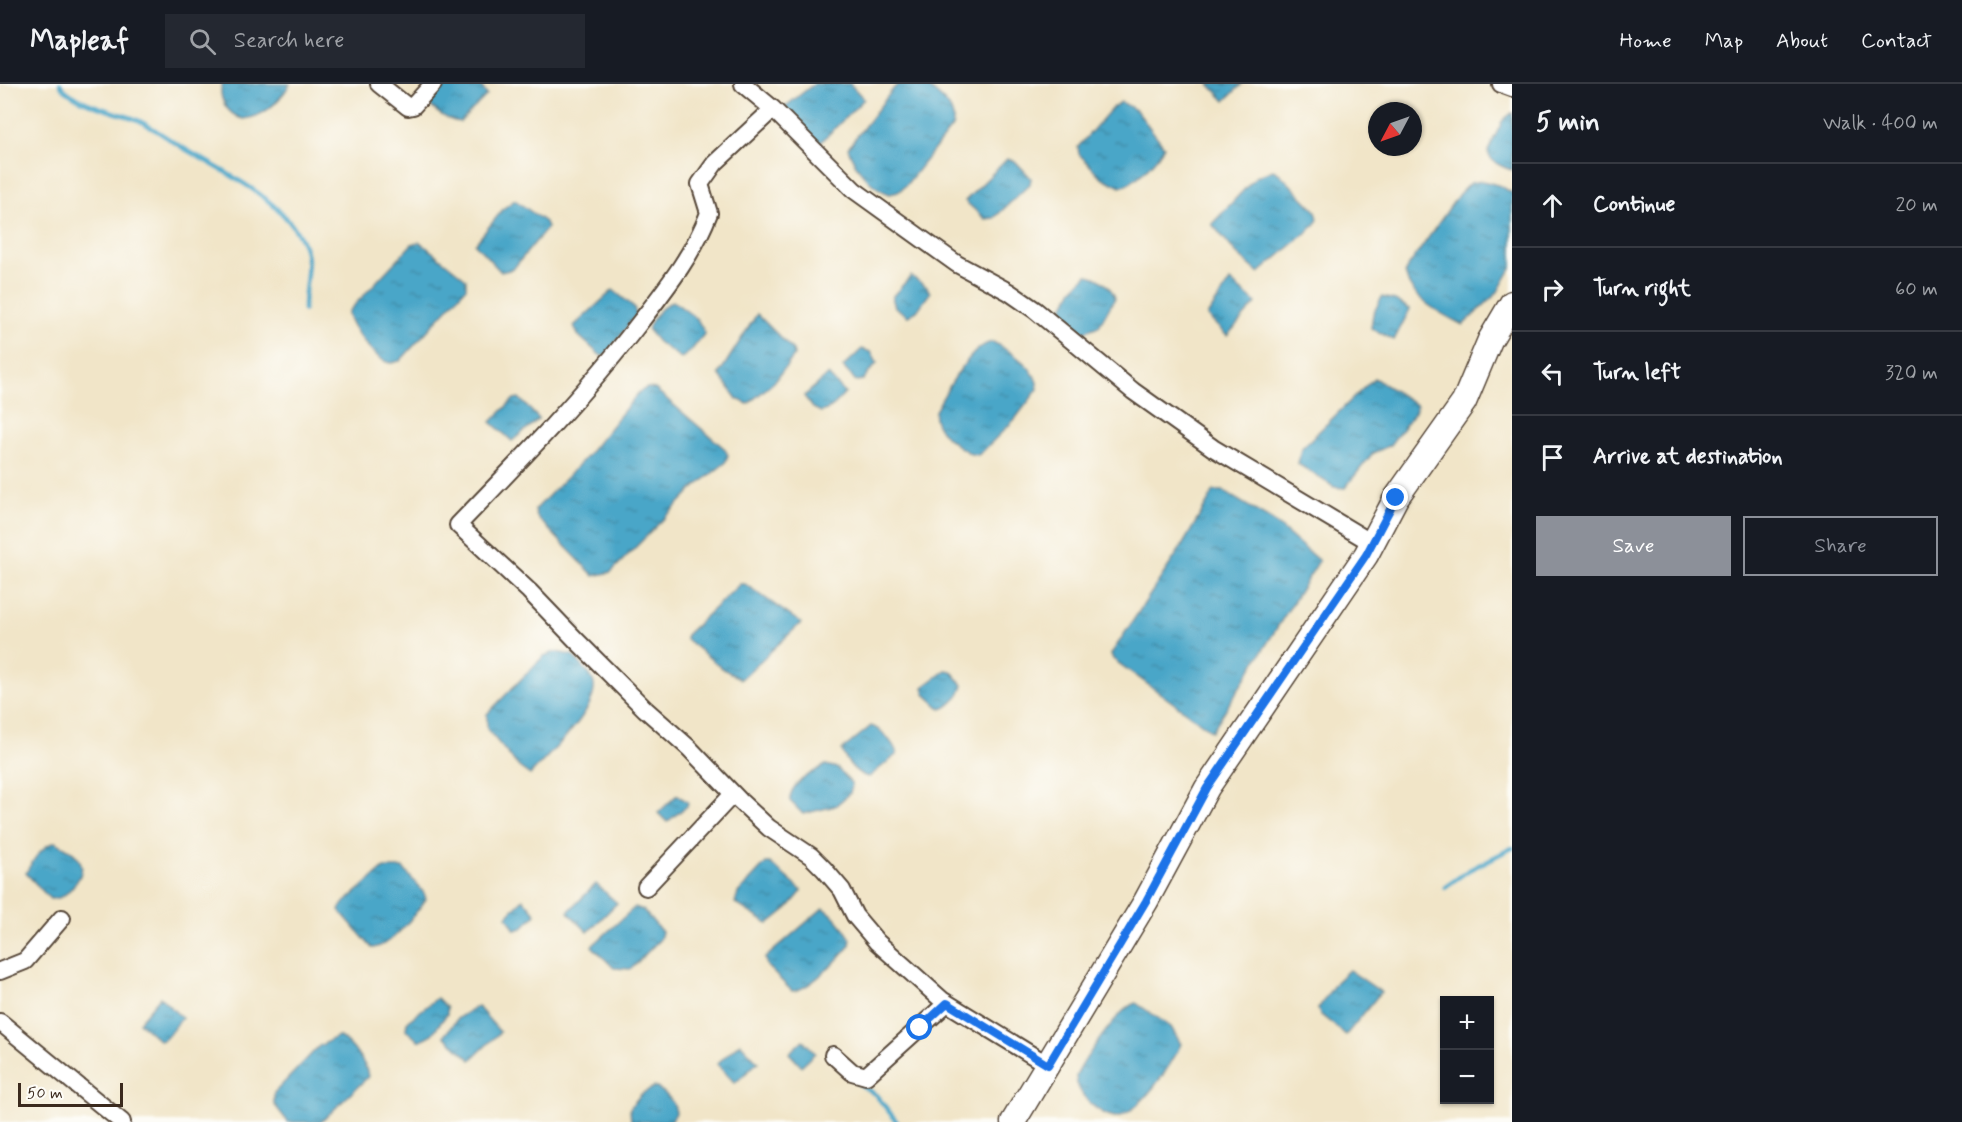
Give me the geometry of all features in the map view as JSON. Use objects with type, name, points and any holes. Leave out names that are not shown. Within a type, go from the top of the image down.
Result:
[{"type":"main road","points":[[1013,1122],[1146,901],[1207,788],[1254,716],[1308,643],[1372,543],[1396,498],[1464,402],[1490,340],[1512,303]]},
{"type":"street","points":[[379,84],[408,107],[413,106],[433,84]]},
{"type":"street","points":[[743,84],[773,109],[854,190],[957,264],[1009,292],[1035,310],[1133,391],[1213,448],[1372,543]]},
{"type":"street","points":[[1501,84],[1512,88]]},
{"type":"street","points":[[773,109],[729,148],[700,184],[709,213],[687,259],[662,294],[581,397],[458,525],[529,591],[614,679],[689,748],[769,828],[811,856],[842,890],[855,916],[867,932],[947,1003],[1048,1065]]},
{"type":"street","points":[[646,887],[734,794]]},
{"type":"street","points":[[0,971],[25,961],[62,918]]},
{"type":"street","points":[[833,1055],[844,1066],[861,1077],[866,1076],[947,1003]]},
{"type":"street","points":[[0,1022],[122,1122]]},
{"type":"water","points":[[222,84],[290,84],[270,108],[251,118],[243,119],[232,114],[225,105],[221,95]]},
{"type":"water","points":[[443,84],[480,84],[487,95],[460,122],[456,121],[438,112],[428,102]]},
{"type":"water","points":[[814,84],[850,84],[864,99],[817,146],[782,109]]},
{"type":"water","points":[[900,84],[926,85],[946,103],[953,120],[952,127],[906,185],[898,192],[890,194],[876,187],[864,176],[848,148],[894,88]]},
{"type":"water","points":[[1209,84],[1242,84],[1225,101]]},
{"type":"water","points":[[1121,102],[1136,110],[1164,146],[1145,171],[1120,187],[1101,177],[1079,154],[1078,147],[1113,107]]},
{"type":"water","points":[[1512,113],[1512,170],[1494,161],[1488,151],[1503,120]]},
{"type":"water","points":[[1007,159],[1015,161],[1031,178],[1030,184],[994,218],[985,219],[965,201]]},
{"type":"water","points":[[1273,170],[1280,174],[1316,211],[1318,219],[1315,225],[1259,273],[1237,254],[1212,224],[1256,177]]},
{"type":"water","points":[[1483,181],[1501,186],[1512,193],[1512,267],[1497,293],[1463,325],[1436,310],[1419,297],[1407,280],[1405,271],[1459,194],[1470,183]]},
{"type":"water","points":[[515,200],[545,222],[547,228],[513,269],[501,272],[475,244],[504,208]]},
{"type":"water","points":[[420,242],[466,279],[466,288],[400,361],[391,363],[378,356],[364,342],[349,318],[348,312],[412,244]]},
{"type":"water","points":[[1087,275],[1096,277],[1104,283],[1115,298],[1099,326],[1083,332],[1067,323],[1060,313],[1073,289]]},
{"type":"water","points":[[911,276],[927,287],[930,293],[917,311],[908,316],[895,307],[892,297]]},
{"type":"water","points":[[1230,281],[1256,303],[1227,336],[1207,316]]},
{"type":"water","points":[[613,290],[634,307],[636,315],[606,355],[601,356],[578,335],[574,326]]},
{"type":"water","points":[[1382,297],[1395,300],[1410,309],[1394,340],[1371,328],[1373,314]]},
{"type":"water","points":[[673,301],[697,319],[705,333],[690,352],[681,358],[658,342],[648,330],[658,313]]},
{"type":"water","points":[[757,314],[793,350],[794,356],[774,382],[748,404],[737,399],[719,374]]},
{"type":"water","points":[[993,342],[1028,367],[1033,373],[1038,389],[1015,419],[983,451],[978,455],[971,454],[946,437],[937,425],[935,411],[952,381],[968,360],[976,351]]},
{"type":"water","points":[[862,349],[871,352],[877,363],[863,380],[856,381],[843,367]]},
{"type":"water","points":[[828,375],[845,393],[831,408],[821,412],[813,408],[804,396]]},
{"type":"water","points":[[1374,378],[1417,405],[1415,412],[1390,445],[1372,454],[1345,488],[1334,487],[1298,464],[1301,449]]},
{"type":"water","points":[[647,388],[655,389],[724,448],[728,455],[725,463],[695,487],[611,572],[594,576],[537,517],[535,510],[587,456],[639,392]]},
{"type":"water","points":[[519,398],[539,419],[512,441],[491,422],[514,399]]},
{"type":"water","points":[[1214,491],[1223,491],[1273,521],[1319,561],[1212,731],[1113,659],[1111,654],[1182,546]]},
{"type":"water","points":[[740,584],[745,584],[801,623],[741,679],[723,669],[686,639],[687,634]]},
{"type":"water","points":[[555,652],[572,655],[585,669],[593,681],[593,696],[588,708],[570,733],[530,775],[519,767],[487,729],[487,714],[544,656]]},
{"type":"water","points":[[946,670],[951,671],[963,685],[955,700],[941,709],[925,694],[923,687]]},
{"type":"water","points":[[871,726],[887,737],[897,754],[869,777],[852,767],[842,750]]},
{"type":"water","points":[[826,765],[837,768],[852,784],[850,793],[835,806],[803,814],[790,801],[793,789],[803,779]]},
{"type":"water","points":[[677,795],[688,802],[687,806],[667,822],[658,813]]},
{"type":"water","points":[[55,842],[75,855],[81,865],[81,872],[79,878],[65,894],[50,899],[26,873],[41,851]]},
{"type":"water","points":[[766,863],[770,863],[802,891],[788,908],[768,924],[735,903],[738,893]]},
{"type":"water","points":[[384,868],[403,868],[424,893],[426,899],[395,936],[380,946],[372,948],[339,910]]},
{"type":"water","points":[[596,884],[617,903],[588,932],[568,912]]},
{"type":"water","points":[[523,899],[536,914],[522,928],[515,930],[507,916]]},
{"type":"water","points":[[635,907],[643,910],[662,932],[660,939],[631,969],[614,968],[592,946]]},
{"type":"water","points":[[823,908],[831,913],[842,926],[851,939],[850,945],[815,980],[799,990],[792,991],[767,966],[765,958]]},
{"type":"water","points":[[1349,970],[1381,992],[1346,1035],[1320,1014],[1318,1009],[1336,982]]},
{"type":"water","points":[[160,997],[182,1018],[165,1039],[160,1041],[139,1022]]},
{"type":"water","points":[[437,998],[447,1008],[447,1014],[432,1034],[419,1041],[406,1030],[407,1022]]},
{"type":"water","points":[[1136,1003],[1171,1027],[1181,1044],[1154,1087],[1134,1108],[1115,1117],[1102,1112],[1089,1102],[1080,1090],[1076,1076],[1086,1058],[1112,1023],[1129,1006]]},
{"type":"water","points":[[477,1006],[500,1032],[471,1060],[444,1036],[458,1018]]},
{"type":"water","points":[[338,1036],[357,1053],[365,1065],[368,1077],[321,1122],[288,1122],[274,1104],[274,1093],[319,1046]]},
{"type":"water","points":[[803,1040],[815,1053],[801,1066],[789,1053]]},
{"type":"water","points":[[740,1043],[758,1062],[735,1083],[717,1064]]},
{"type":"water","points":[[654,1087],[666,1094],[674,1105],[676,1113],[671,1121],[631,1122],[630,1108],[641,1094]]},
{"type":"waterway","points":[[60,84],[82,101],[145,124],[247,185],[278,209],[291,223],[305,248],[307,266],[304,310]]},
{"type":"waterway","points":[[1445,887],[1469,870],[1512,848]]},
{"type":"waterway","points":[[852,1079],[876,1095],[897,1122]]},
{"type":"route","points":[[920,1028],[947,1003],[1048,1065],[1146,901],[1207,788],[1234,745],[1308,643],[1366,555],[1396,498]]}]
